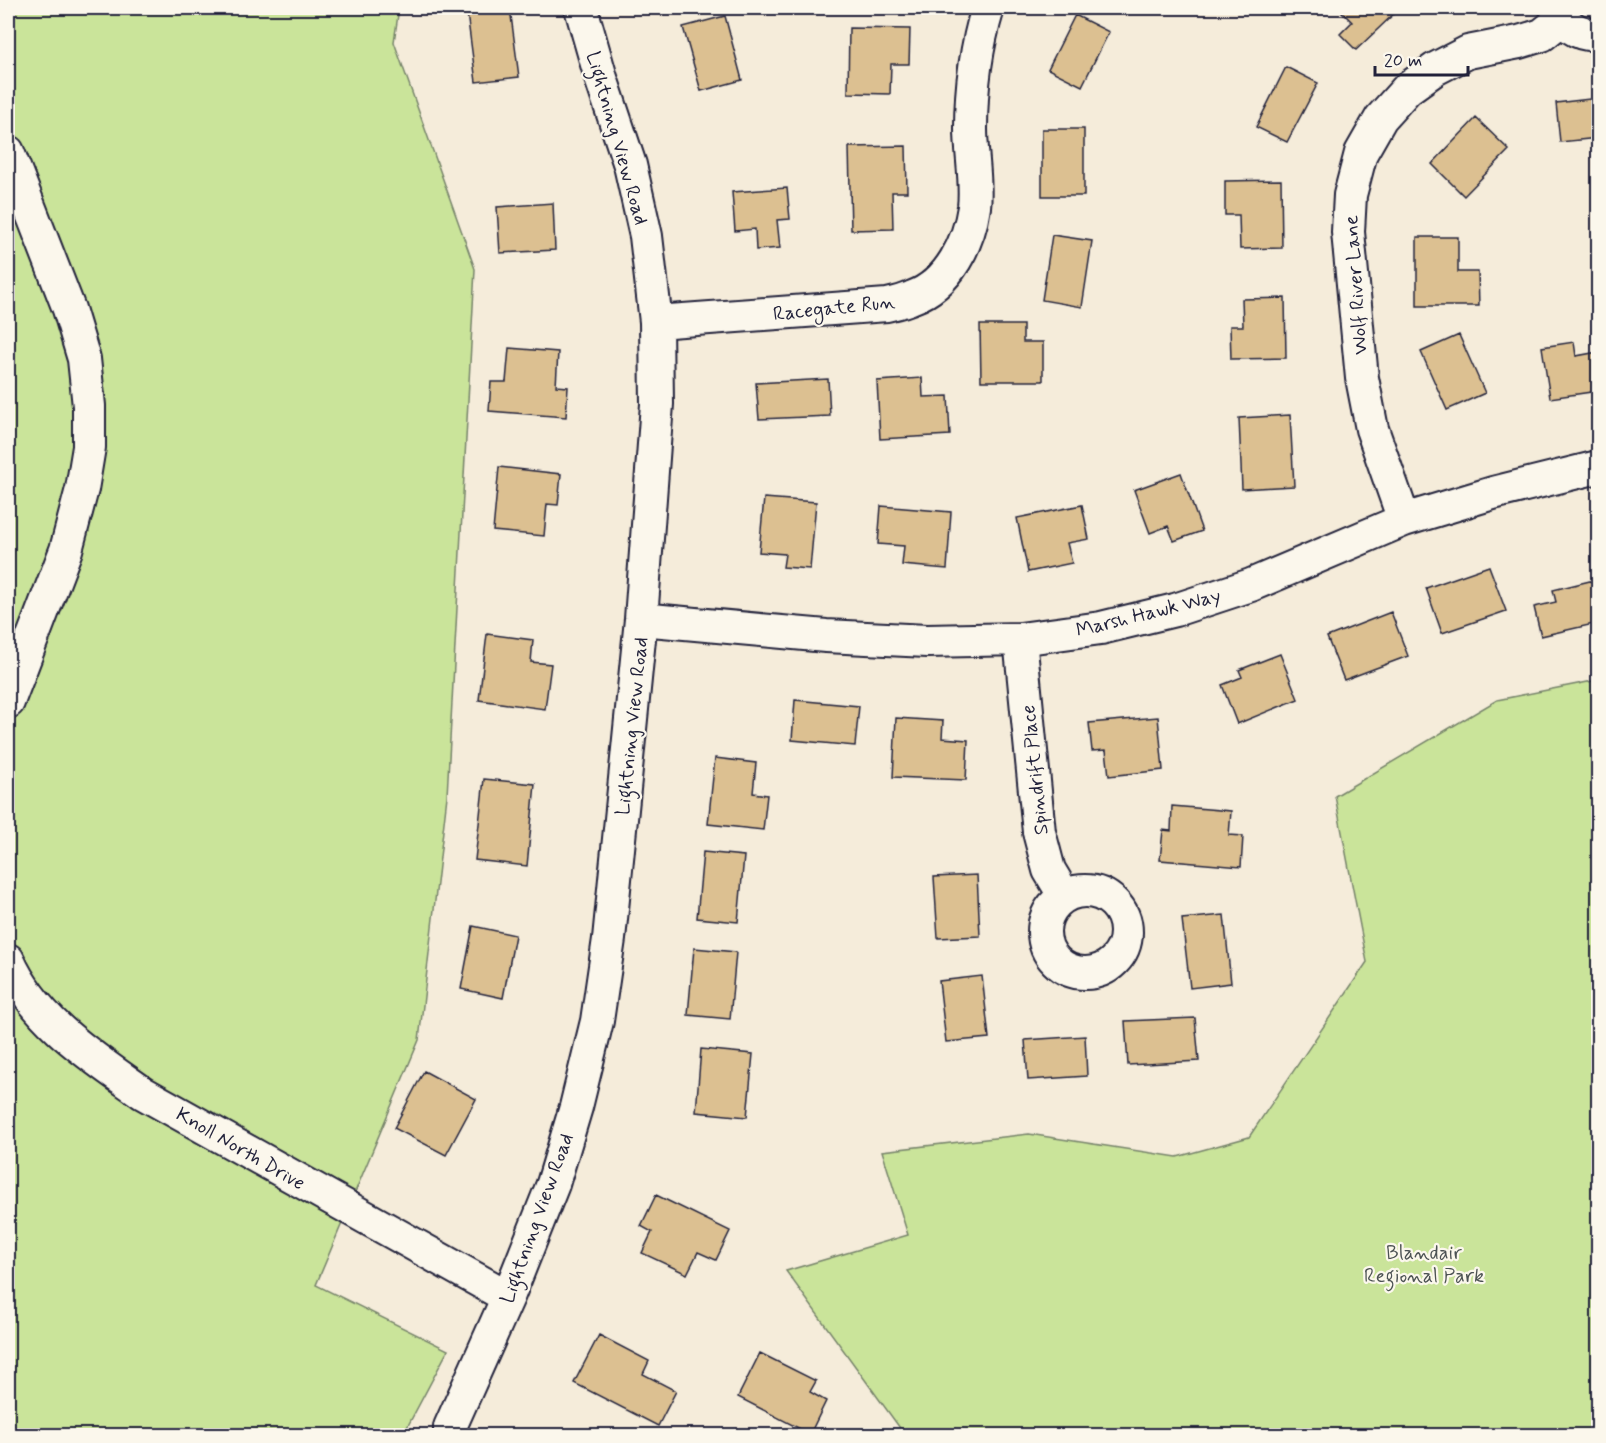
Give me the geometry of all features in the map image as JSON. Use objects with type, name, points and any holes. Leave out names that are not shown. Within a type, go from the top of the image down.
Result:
[{"type":"street","name":"Lightning View Road","points":[[453,1433],[553,1185],[576,1107],[597,1021],[609,939],[641,619],[657,404],[656,322],[646,236],[630,165],[581,8]]},
{"type":"street","name":"Racegate Run","points":[[656,322],[887,305],[915,297],[937,283],[956,259],[968,233],[974,205],[971,128],[974,72],[982,26],[988,8]]},
{"type":"street","name":"Wolf River Lane","points":[[1404,520],[1372,429],[1362,378],[1348,232],[1350,195],[1361,153],[1381,118],[1407,89],[1435,69],[1468,52],[1519,42],[1542,34],[1559,13],[1571,28],[1583,33],[1599,34]]},
{"type":"street","points":[[8,152],[69,309],[84,359],[89,406],[89,447],[84,479],[66,550],[8,702]]},
{"type":"street","name":"Marsh Hawk Way","points":[[641,619],[826,636],[927,641],[1020,639],[1101,628],[1175,610],[1251,585],[1404,520],[1493,493],[1599,467]]},
{"type":"street","name":"Spindrift Place","points":[[1020,639],[1039,832],[1048,870],[1064,896]]},
{"type":"street","name":"Knoll North Drive","points":[[8,960],[28,996],[57,1029],[143,1093],[508,1297]]},
{"type":"green space","points":[[8,8],[399,8],[394,42],[475,269],[447,796],[419,1040],[316,1285],[448,1350],[403,1435],[8,1435]]},
{"type":"green space","name":"Blandair Regional Park","points":[[1598,680],[1598,1435],[905,1435],[786,1271],[908,1235],[882,1151],[1029,1134],[1177,1157],[1249,1137],[1367,962],[1335,796],[1497,700]]},
{"type":"building","points":[[510,8],[519,77],[476,82],[467,13]]},
{"type":"building","points":[[1338,8],[1400,8],[1356,50],[1340,34],[1352,22]]},
{"type":"building","points":[[1075,15],[1109,32],[1082,86],[1048,69]]},
{"type":"building","points":[[725,16],[742,80],[701,91],[683,27]]},
{"type":"building","points":[[849,28],[910,29],[909,64],[891,64],[890,94],[848,93]]},
{"type":"building","points":[[1286,67],[1318,83],[1287,142],[1256,127]]},
{"type":"building","points":[[1598,98],[1598,138],[1560,142],[1556,103]]},
{"type":"building","points":[[1476,118],[1509,150],[1464,196],[1432,164]]},
{"type":"building","points":[[1042,129],[1084,129],[1084,196],[1042,196]]},
{"type":"building","points":[[906,146],[907,192],[892,192],[893,229],[851,230],[849,147]]},
{"type":"building","points":[[1281,180],[1282,248],[1240,249],[1239,215],[1225,215],[1225,181]]},
{"type":"building","points":[[787,188],[790,219],[777,220],[780,248],[756,250],[755,229],[735,231],[732,192]]},
{"type":"building","points":[[553,203],[555,250],[500,253],[497,207]]},
{"type":"building","points":[[1052,235],[1092,241],[1082,307],[1042,300]]},
{"type":"building","points":[[1417,237],[1458,237],[1458,272],[1478,272],[1479,306],[1417,306]]},
{"type":"building","points":[[1285,298],[1286,358],[1231,359],[1230,326],[1243,326],[1242,299]]},
{"type":"building","points":[[980,325],[1023,325],[1023,342],[1043,342],[1043,381],[981,381]]},
{"type":"building","points":[[1459,335],[1485,393],[1447,410],[1421,352]]},
{"type":"building","points":[[1574,342],[1576,356],[1598,352],[1598,391],[1550,398],[1542,347]]},
{"type":"building","points":[[509,348],[558,352],[556,386],[568,387],[566,417],[489,411],[491,382],[506,382]]},
{"type":"building","points":[[922,378],[923,397],[948,396],[950,435],[880,439],[877,381]]},
{"type":"building","points":[[828,379],[830,416],[759,419],[756,383]]},
{"type":"building","points":[[1290,415],[1294,486],[1242,489],[1239,418]]},
{"type":"building","points":[[499,467],[561,474],[558,505],[547,504],[544,536],[493,531]]},
{"type":"building","points":[[1181,473],[1202,531],[1174,541],[1168,526],[1150,533],[1134,490]]},
{"type":"building","points":[[764,498],[816,502],[810,569],[783,567],[785,554],[759,552]]},
{"type":"building","points":[[1082,505],[1089,539],[1067,543],[1072,563],[1028,572],[1017,518]]},
{"type":"building","points":[[881,506],[951,512],[947,569],[902,565],[904,546],[878,544]]},
{"type":"building","points":[[1489,566],[1506,611],[1442,633],[1426,588]]},
{"type":"building","points":[[1598,579],[1598,623],[1541,636],[1534,607],[1556,602],[1553,590]]},
{"type":"building","points":[[1391,612],[1408,656],[1344,680],[1327,637]]},
{"type":"building","points":[[487,634],[533,640],[531,662],[551,664],[545,709],[479,700]]},
{"type":"building","points":[[1280,654],[1298,699],[1237,724],[1222,685],[1242,677],[1239,670]]},
{"type":"building","points":[[795,700],[859,706],[855,746],[792,740]]},
{"type":"building","points":[[1158,717],[1163,770],[1109,776],[1106,750],[1092,751],[1089,723]]},
{"type":"building","points":[[896,718],[943,721],[942,738],[968,740],[966,780],[893,777]]},
{"type":"building","points":[[715,758],[756,763],[753,793],[767,795],[763,830],[708,824]]},
{"type":"building","points":[[484,779],[535,784],[527,866],[475,860]]},
{"type":"building","points":[[1172,806],[1231,811],[1229,835],[1243,836],[1241,867],[1160,860],[1163,830],[1171,831]]},
{"type":"building","points":[[703,852],[744,856],[738,922],[697,918]]},
{"type":"building","points":[[977,875],[980,936],[938,938],[934,877]]},
{"type":"building","points":[[1224,915],[1231,983],[1190,988],[1182,919]]},
{"type":"building","points":[[473,926],[515,935],[503,998],[461,989]]},
{"type":"building","points":[[694,948],[736,952],[730,1019],[688,1015]]},
{"type":"building","points":[[982,976],[989,1038],[946,1042],[939,981]]},
{"type":"building","points":[[1195,1018],[1199,1061],[1128,1065],[1125,1021]]},
{"type":"building","points":[[1085,1036],[1087,1076],[1028,1080],[1025,1040]]},
{"type":"building","points":[[701,1049],[753,1054],[747,1117],[696,1112]]},
{"type":"building","points":[[424,1071],[476,1099],[446,1155],[394,1128]]},
{"type":"building","points":[[656,1195],[730,1231],[716,1260],[698,1252],[687,1274],[642,1253],[652,1232],[641,1226]]},
{"type":"building","points":[[599,1335],[649,1361],[643,1374],[676,1391],[658,1426],[574,1383]]},
{"type":"building","points":[[760,1353],[816,1381],[810,1392],[826,1401],[810,1434],[738,1397]]}]
